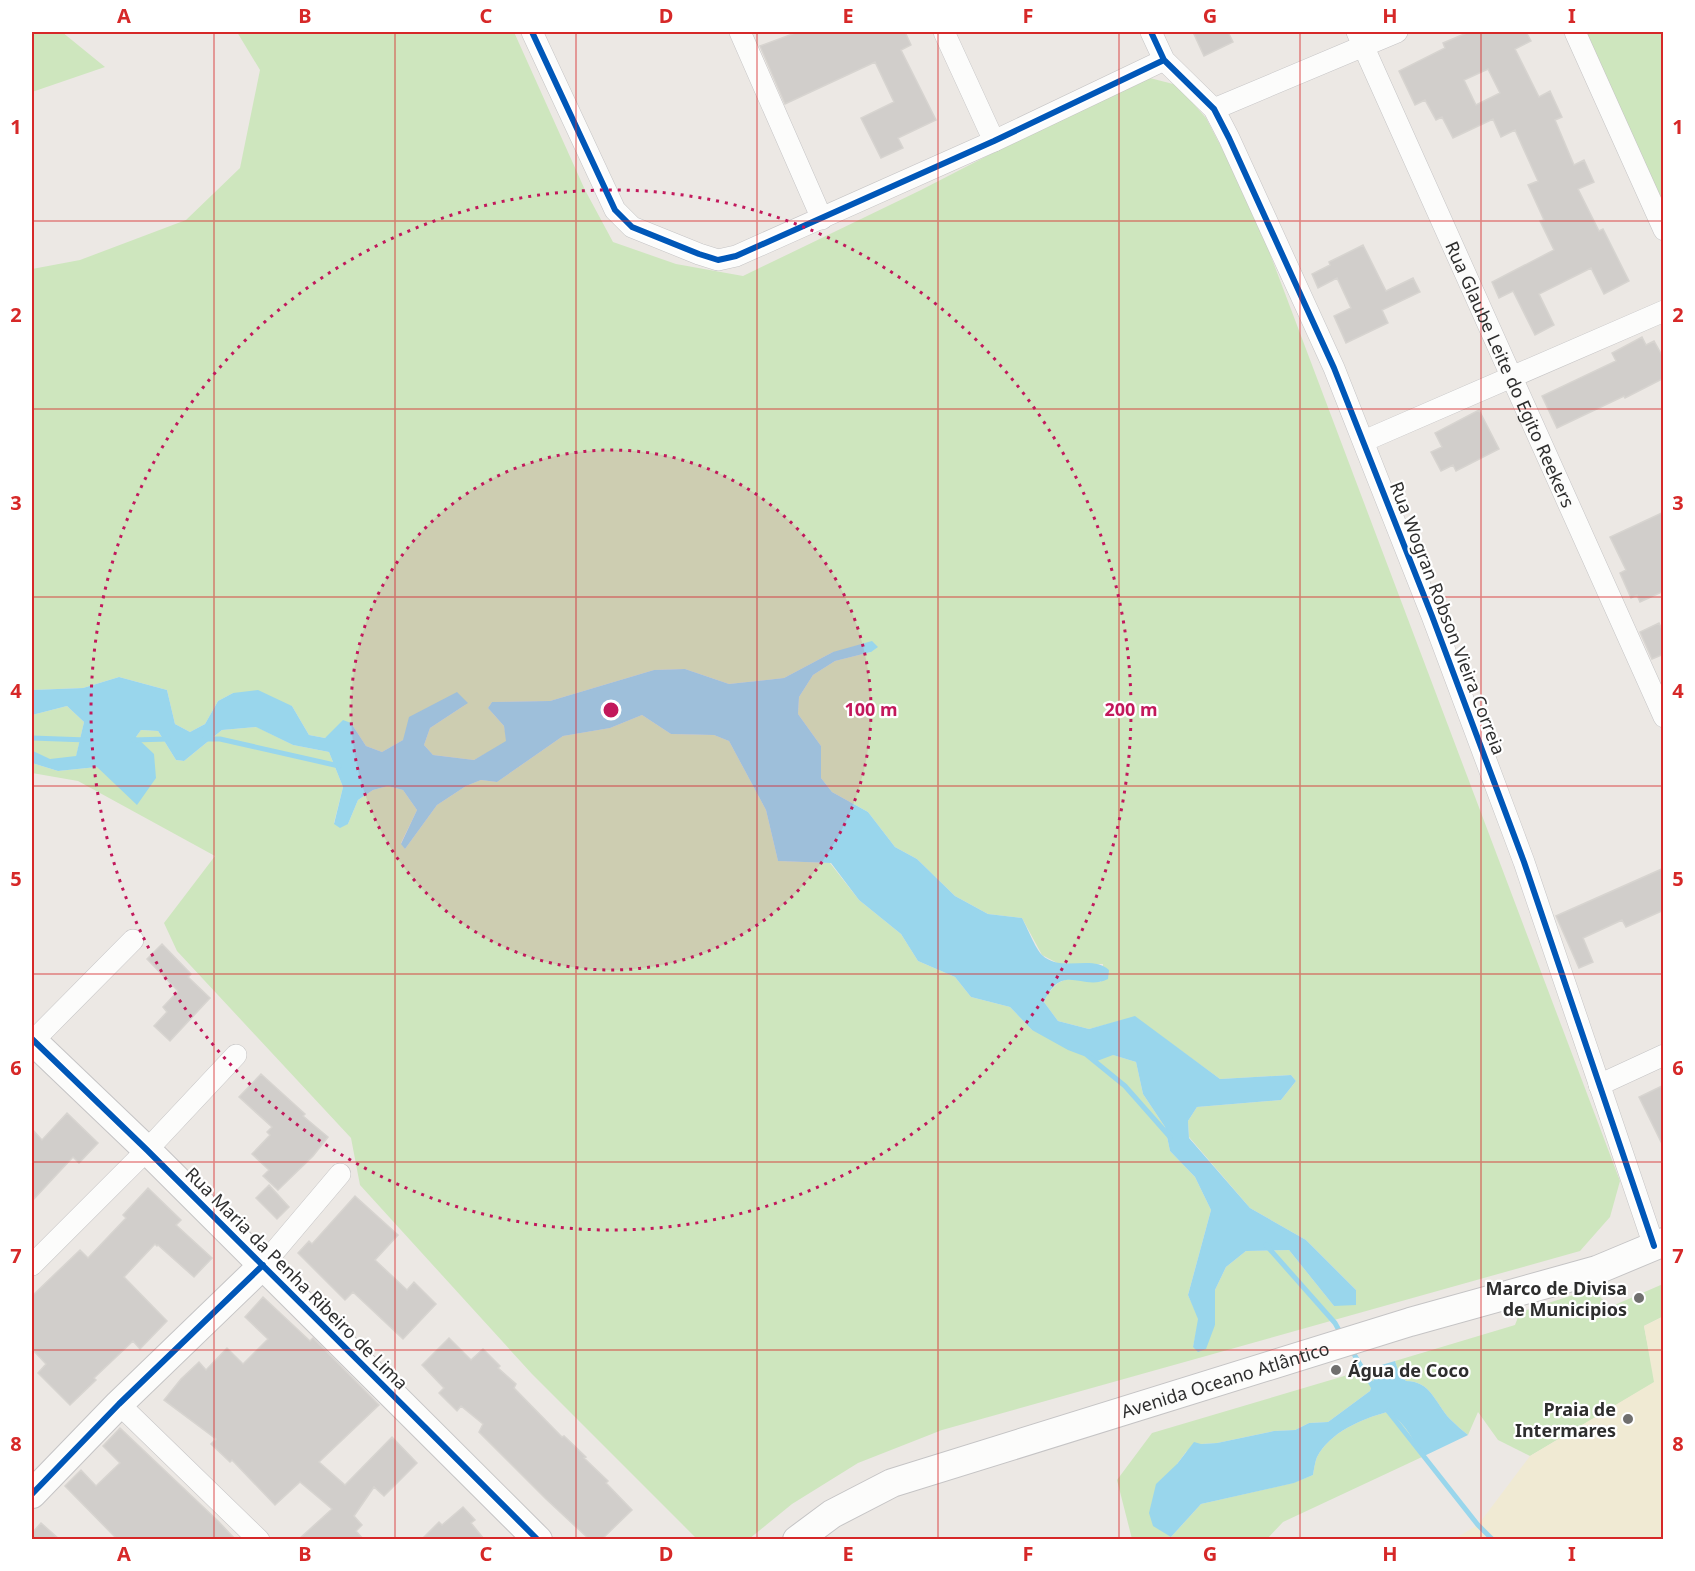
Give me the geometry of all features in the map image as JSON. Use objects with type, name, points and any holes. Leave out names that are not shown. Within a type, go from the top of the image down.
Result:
[{"type":"street","points":[[532,32],[615,210],[632,227],[718,260],[736,256],[822,219],[1164,60]]},
{"type":"street","points":[[740,32],[822,219]]},
{"type":"street","points":[[944,32],[994,141]]},
{"type":"street","name":"Rua Wogran Robson Vieira Correia","points":[[1151,32],[1164,60],[1214,109],[1334,368],[1524,862],[1572,999],[1599,1085],[1659,1244]]},
{"type":"street","points":[[1214,109],[1360,39],[1397,32]]},
{"type":"street","points":[[1575,32],[1664,230]]},
{"type":"street","name":"Rua Glaube Leite do Egito Reekers","points":[[1360,39],[1664,717]]},
{"type":"street","points":[[1364,441],[1664,311]]},
{"type":"street","points":[[32,1041],[134,940]]},
{"type":"street","name":"Rua Maria da Penha Ribeiro de Lima","points":[[32,1041],[263,1264],[538,1539]]},
{"type":"street","points":[[32,1265],[147,1150],[236,1055]]},
{"type":"street","points":[[1599,1085],[1664,1055]]},
{"type":"street","points":[[32,1494],[119,1404],[263,1264],[340,1174]]},
{"type":"street","name":"Avenida Oceano Atlântico","points":[[797,1539],[832,1514],[892,1483],[1410,1322],[1597,1270],[1659,1244]]},
{"type":"street","points":[[119,1404],[259,1539]]},
{"type":"green space","points":[[32,32],[62,32],[105,67],[32,92]]},
{"type":"green space","points":[[237,32],[514,32],[585,190],[613,242],[676,264],[743,276],[921,190],[1142,76],[1177,85],[1206,118],[1252,206],[1620,1181],[1610,1217],[1580,1251],[942,1430],[858,1463],[792,1504],[749,1539],[697,1539],[532,1374],[360,1185],[351,1138],[177,951],[164,923],[215,856],[78,781],[32,773],[32,763],[58,771],[97,767],[136,737],[141,730],[158,731],[176,760],[184,761],[222,730],[257,727],[293,745],[329,752],[343,787],[334,823],[348,824],[358,800],[373,790],[388,786],[403,790],[417,810],[401,843],[405,849],[437,805],[466,786],[481,780],[497,782],[563,736],[610,728],[642,715],[671,734],[714,735],[729,741],[766,810],[778,861],[830,863],[859,900],[901,934],[918,961],[955,977],[971,997],[1010,1007],[1032,1030],[1136,1062],[1143,1094],[1165,1127],[1170,1151],[1195,1177],[1211,1210],[1188,1295],[1199,1319],[1193,1347],[1215,1325],[1215,1290],[1226,1267],[1246,1251],[1289,1250],[1334,1306],[1356,1290],[1306,1240],[1250,1208],[1189,1137],[1188,1121],[1197,1107],[1281,1100],[1296,1081],[1291,1075],[1220,1079],[1135,1017],[1089,1029],[1058,1021],[1044,1002],[1050,992],[1055,986],[1067,980],[1101,982],[1103,964],[1059,964],[1042,955],[1022,918],[988,914],[955,896],[917,859],[895,847],[868,812],[832,792],[821,778],[821,746],[798,714],[799,697],[813,675],[835,661],[871,652],[833,652],[784,678],[729,684],[685,669],[654,670],[550,701],[492,702],[488,708],[504,726],[507,742],[474,760],[433,755],[424,745],[430,728],[468,703],[382,752],[366,746],[351,723],[325,738],[309,735],[292,706],[233,693],[218,701],[205,724],[190,732],[175,724],[167,690],[119,677],[83,688],[32,690],[32,269],[80,260],[186,220],[240,168],[260,70]]},
{"type":"green space","points":[[1586,32],[1663,32],[1663,205]]},
{"type":"green space","points":[[67,706],[84,722],[76,757],[50,760],[32,751],[32,715]]},
{"type":"green space","points":[[1663,1284],[1663,1318],[1644,1326],[1655,1382],[1530,1456],[1498,1440],[1478,1412],[1468,1435],[1450,1419],[1427,1389],[1414,1382],[1406,1381],[1399,1373],[1395,1361],[1515,1325],[1520,1312],[1592,1289],[1610,1307]]},
{"type":"green space","points":[[1378,1366],[1370,1391],[1328,1422],[1309,1423],[1295,1430],[1274,1431],[1217,1443],[1201,1444],[1186,1452],[1177,1464],[1171,1537],[1201,1504],[1293,1483],[1313,1475],[1317,1457],[1330,1440],[1357,1423],[1377,1415],[1387,1412],[1399,1420],[1422,1457],[1283,1522],[1267,1539],[1132,1539],[1117,1480],[1152,1433]]},
{"type":"sand","name":"Praia de Intermares","points":[[1662,1317],[1663,1539],[1454,1539],[1478,1525],[1530,1456],[1654,1382],[1644,1326]]},
{"type":"water","points":[[872,641],[878,647],[871,652],[835,661],[813,675],[799,697],[798,714],[821,746],[821,778],[832,792],[868,812],[895,847],[917,859],[955,896],[988,914],[1022,918],[1042,955],[1058,963],[1094,963],[1109,970],[1108,979],[1098,982],[1065,980],[1051,990],[1044,1002],[1058,1021],[1089,1029],[1135,1016],[1220,1079],[1291,1075],[1296,1081],[1281,1100],[1197,1107],[1188,1121],[1189,1138],[1250,1208],[1306,1240],[1356,1290],[1356,1305],[1334,1306],[1289,1250],[1246,1251],[1226,1267],[1215,1290],[1215,1325],[1206,1349],[1198,1352],[1193,1347],[1198,1319],[1188,1295],[1211,1210],[1195,1177],[1170,1151],[1165,1127],[1143,1094],[1136,1062],[1113,1055],[1097,1061],[1068,1050],[1032,1030],[1010,1007],[971,997],[955,977],[918,961],[901,934],[859,900],[831,863],[778,861],[766,810],[729,741],[714,735],[671,734],[642,715],[610,728],[563,736],[497,782],[481,780],[466,786],[437,805],[405,849],[401,844],[417,810],[403,790],[388,786],[373,790],[358,800],[348,824],[340,828],[334,824],[343,787],[329,752],[293,745],[256,727],[222,730],[184,761],[176,760],[158,731],[141,730],[136,737],[154,754],[156,778],[137,805],[97,767],[58,771],[32,763],[33,751],[50,759],[76,756],[84,722],[67,706],[32,715],[32,690],[83,688],[119,677],[167,690],[175,724],[190,732],[205,724],[218,701],[233,693],[258,690],[292,706],[309,735],[325,738],[343,720],[351,723],[366,746],[382,752],[403,740],[409,717],[457,692],[468,703],[430,728],[424,745],[433,755],[474,760],[506,741],[504,726],[488,708],[492,702],[550,701],[654,670],[685,669],[729,684],[784,678],[833,652]]},
{"type":"water","points":[[1395,1361],[1399,1373],[1406,1381],[1414,1382],[1427,1389],[1450,1419],[1468,1435],[1422,1457],[1403,1426],[1387,1412],[1367,1418],[1330,1440],[1317,1457],[1313,1475],[1294,1483],[1201,1504],[1171,1537],[1153,1526],[1149,1513],[1156,1484],[1177,1464],[1194,1442],[1217,1443],[1274,1431],[1295,1430],[1309,1423],[1328,1422],[1370,1391],[1378,1366]]},
{"type":"building","points":[[798,32],[905,32],[911,45],[901,50],[936,120],[898,138],[903,148],[881,158],[861,118],[894,102],[875,62],[785,104],[760,46]]},
{"type":"building","points":[[1193,32],[1228,32],[1233,42],[1204,56]]},
{"type":"building","points":[[1469,32],[1526,32],[1531,41],[1515,49],[1539,97],[1550,91],[1562,117],[1555,120],[1574,165],[1584,160],[1594,182],[1578,189],[1599,231],[1603,229],[1629,281],[1604,294],[1591,268],[1539,294],[1554,325],[1535,335],[1513,291],[1499,298],[1492,282],[1554,250],[1540,221],[1544,220],[1528,185],[1538,181],[1515,130],[1501,137],[1493,119],[1453,138],[1442,117],[1436,120],[1425,100],[1415,105],[1399,71],[1445,48],[1443,43]],"holes":[[[1488,69],[1500,93],[1476,105],[1464,80]]]},
{"type":"building","points":[[1363,245],[1386,291],[1413,278],[1420,292],[1382,310],[1388,323],[1346,343],[1334,316],[1351,308],[1337,278],[1318,288],[1312,274],[1330,265],[1329,262]]},
{"type":"building","points":[[1642,337],[1646,345],[1654,341],[1664,359],[1664,378],[1557,428],[1542,396],[1616,361],[1612,353]]},
{"type":"building","points":[[1479,410],[1499,449],[1456,471],[1453,465],[1441,471],[1431,452],[1442,447],[1435,433]]},
{"type":"building","points":[[1664,512],[1664,591],[1640,602],[1637,595],[1631,598],[1620,573],[1626,570],[1610,537]]},
{"type":"building","points":[[1659,623],[1664,634],[1664,654],[1652,659],[1640,632]]},
{"type":"building","points":[[1664,868],[1664,910],[1626,927],[1622,920],[1583,938],[1593,962],[1579,968],[1556,916]]},
{"type":"building","points":[[162,944],[191,974],[188,977],[210,998],[170,1041],[154,1026],[167,1012],[163,1007],[178,991],[147,959]]},
{"type":"building","points":[[261,1074],[305,1114],[303,1116],[328,1137],[313,1156],[278,1190],[263,1176],[269,1170],[252,1154],[270,1135],[267,1132],[272,1127],[239,1097]]},
{"type":"building","points":[[1664,1085],[1664,1148],[1639,1097]]},
{"type":"building","points":[[67,1113],[98,1143],[79,1163],[73,1157],[32,1201],[32,1129],[42,1140]]},
{"type":"building","points":[[269,1185],[289,1207],[277,1219],[256,1198]]},
{"type":"building","points":[[148,1188],[181,1220],[176,1225],[212,1258],[194,1277],[155,1244],[124,1277],[167,1321],[140,1349],[133,1341],[94,1378],[96,1380],[70,1405],[38,1373],[46,1364],[32,1349],[32,1296],[80,1250],[88,1258],[126,1218],[123,1215]]},
{"type":"building","points":[[355,1196],[398,1235],[375,1260],[407,1290],[414,1282],[436,1304],[403,1339],[353,1292],[345,1300],[298,1253],[309,1241],[312,1244]]},
{"type":"building","points":[[263,1297],[310,1341],[313,1338],[379,1405],[319,1462],[345,1485],[392,1437],[417,1463],[384,1496],[374,1487],[354,1516],[362,1525],[356,1531],[363,1539],[299,1539],[332,1509],[300,1482],[275,1505],[232,1460],[230,1462],[211,1444],[216,1439],[164,1400],[199,1362],[206,1370],[227,1348],[243,1364],[268,1339],[245,1317]]},
{"type":"building","points":[[449,1338],[471,1360],[483,1349],[500,1366],[498,1368],[516,1384],[514,1388],[562,1437],[564,1436],[586,1457],[584,1458],[608,1481],[606,1483],[632,1510],[602,1539],[589,1539],[479,1432],[483,1424],[461,1406],[457,1411],[439,1393],[444,1388],[422,1365]]},
{"type":"building","points":[[120,1428],[235,1539],[117,1539],[65,1486],[81,1470],[96,1486],[120,1463],[103,1446]]},
{"type":"building","points":[[463,1507],[475,1520],[471,1523],[484,1539],[422,1539],[439,1522],[442,1525]]},
{"type":"building","points":[[41,1523],[59,1539],[32,1539],[32,1533]]},
{"type":"waterway","points":[[32,738],[87,740]]},
{"type":"waterway","points":[[133,740],[168,739]]},
{"type":"waterway","points":[[205,739],[220,739],[339,766]]},
{"type":"waterway","points":[[1087,1055],[1125,1086],[1170,1137]]},
{"type":"waterway","points":[[1266,1245],[1335,1323],[1341,1334]]},
{"type":"waterway","points":[[1351,1349],[1375,1390]]},
{"type":"waterway","points":[[1388,1411],[1478,1525],[1493,1540]]},
{"type":"cycle path","points":[[532,32],[615,210],[632,227],[718,260],[736,256],[994,141],[1164,60]]},
{"type":"cycle path","points":[[1151,32],[1164,60],[1214,109],[1334,368],[1432,616],[1524,862],[1654,1246]]},
{"type":"cycle path","points":[[32,1039],[147,1150],[538,1540]]},
{"type":"cycle path","points":[[32,1494],[119,1404],[263,1265]]},
{"type":"place","name":"Marco de Divisa de Municipios","points":[[1639,1298]]},
{"type":"place","name":"Água de Coco","points":[[1336,1370]]},
{"type":"place","name":"Praia de Intermares","points":[[1628,1419]]}]
